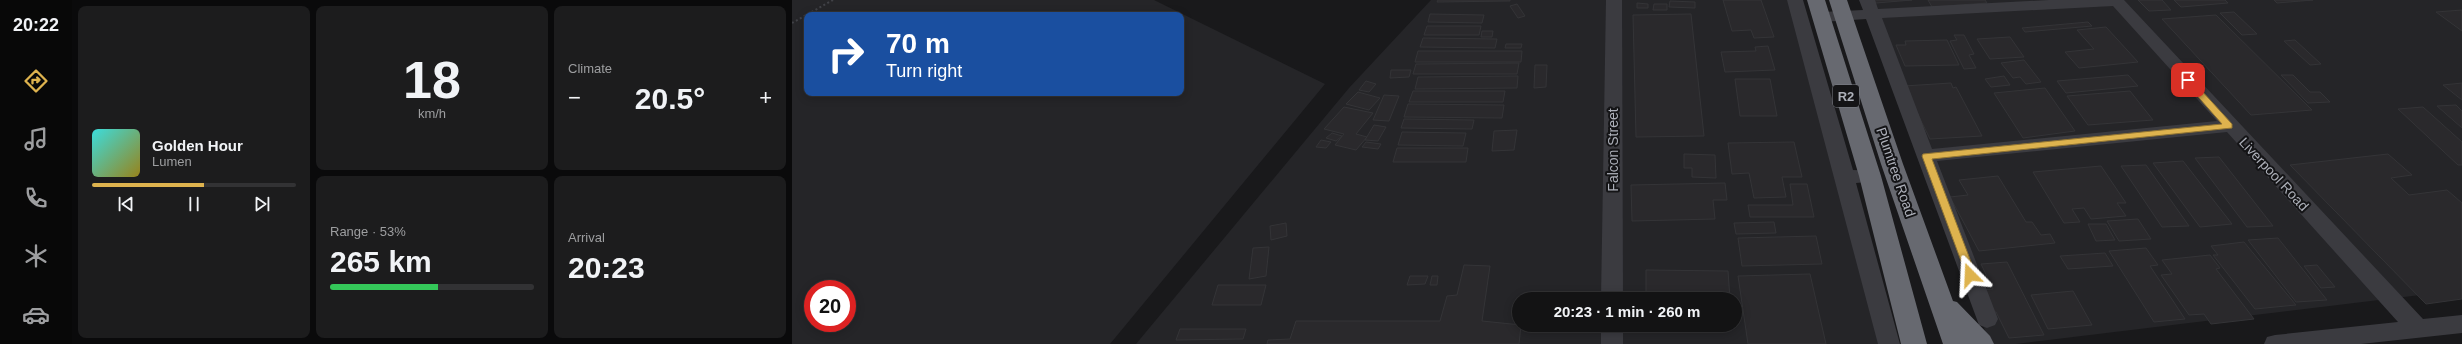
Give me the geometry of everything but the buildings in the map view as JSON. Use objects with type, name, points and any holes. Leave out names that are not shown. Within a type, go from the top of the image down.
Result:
[{"type":"highway","name":"Plumtree Road","points":[[1830,8],[1909,341]]},
{"type":"highway","name":"Plumtree Road","points":[[1830,8],[1892,164],[1956,344]]},
{"type":"highway","points":[[1942,302],[1981,344]]},
{"type":"street","name":"Falcon Street","points":[[1612,292],[1614,0]]},
{"type":"street","points":[[1795,0],[1845,177],[1909,341]]},
{"type":"street","points":[[1830,8],[2116,0]]},
{"type":"street","name":"Liverpool Road","points":[[2116,0],[2229,126],[2418,329]]},
{"type":"street","points":[[1869,7],[1987,319]]},
{"type":"street","points":[[1926,156],[2229,126]]},
{"type":"street","points":[[1845,177],[1870,176]]},
{"type":"street","points":[[2275,344],[2462,324]]},
{"type":"street","points":[[1612,332],[1612,344]]},
{"type":"path","points":[[812,12],[833,0]]},
{"type":"path","points":[[792,23],[804,16]]},
{"type":"shaded area","points":[[792,0],[1154,0],[1178,12],[804,12],[804,96],[1184,96],[1184,15],[1325,84],[1110,344],[792,344]]},
{"type":"shaded area","points":[[1431,0],[1790,0],[1890,344],[1136,344],[1349,88]]},
{"type":"shaded area","points":[[1863,0],[2462,0],[2462,290],[2016,344],[1990,344]]},
{"type":"route","points":[[1970,275],[1926,156],[2229,126],[2188,80]]}]
